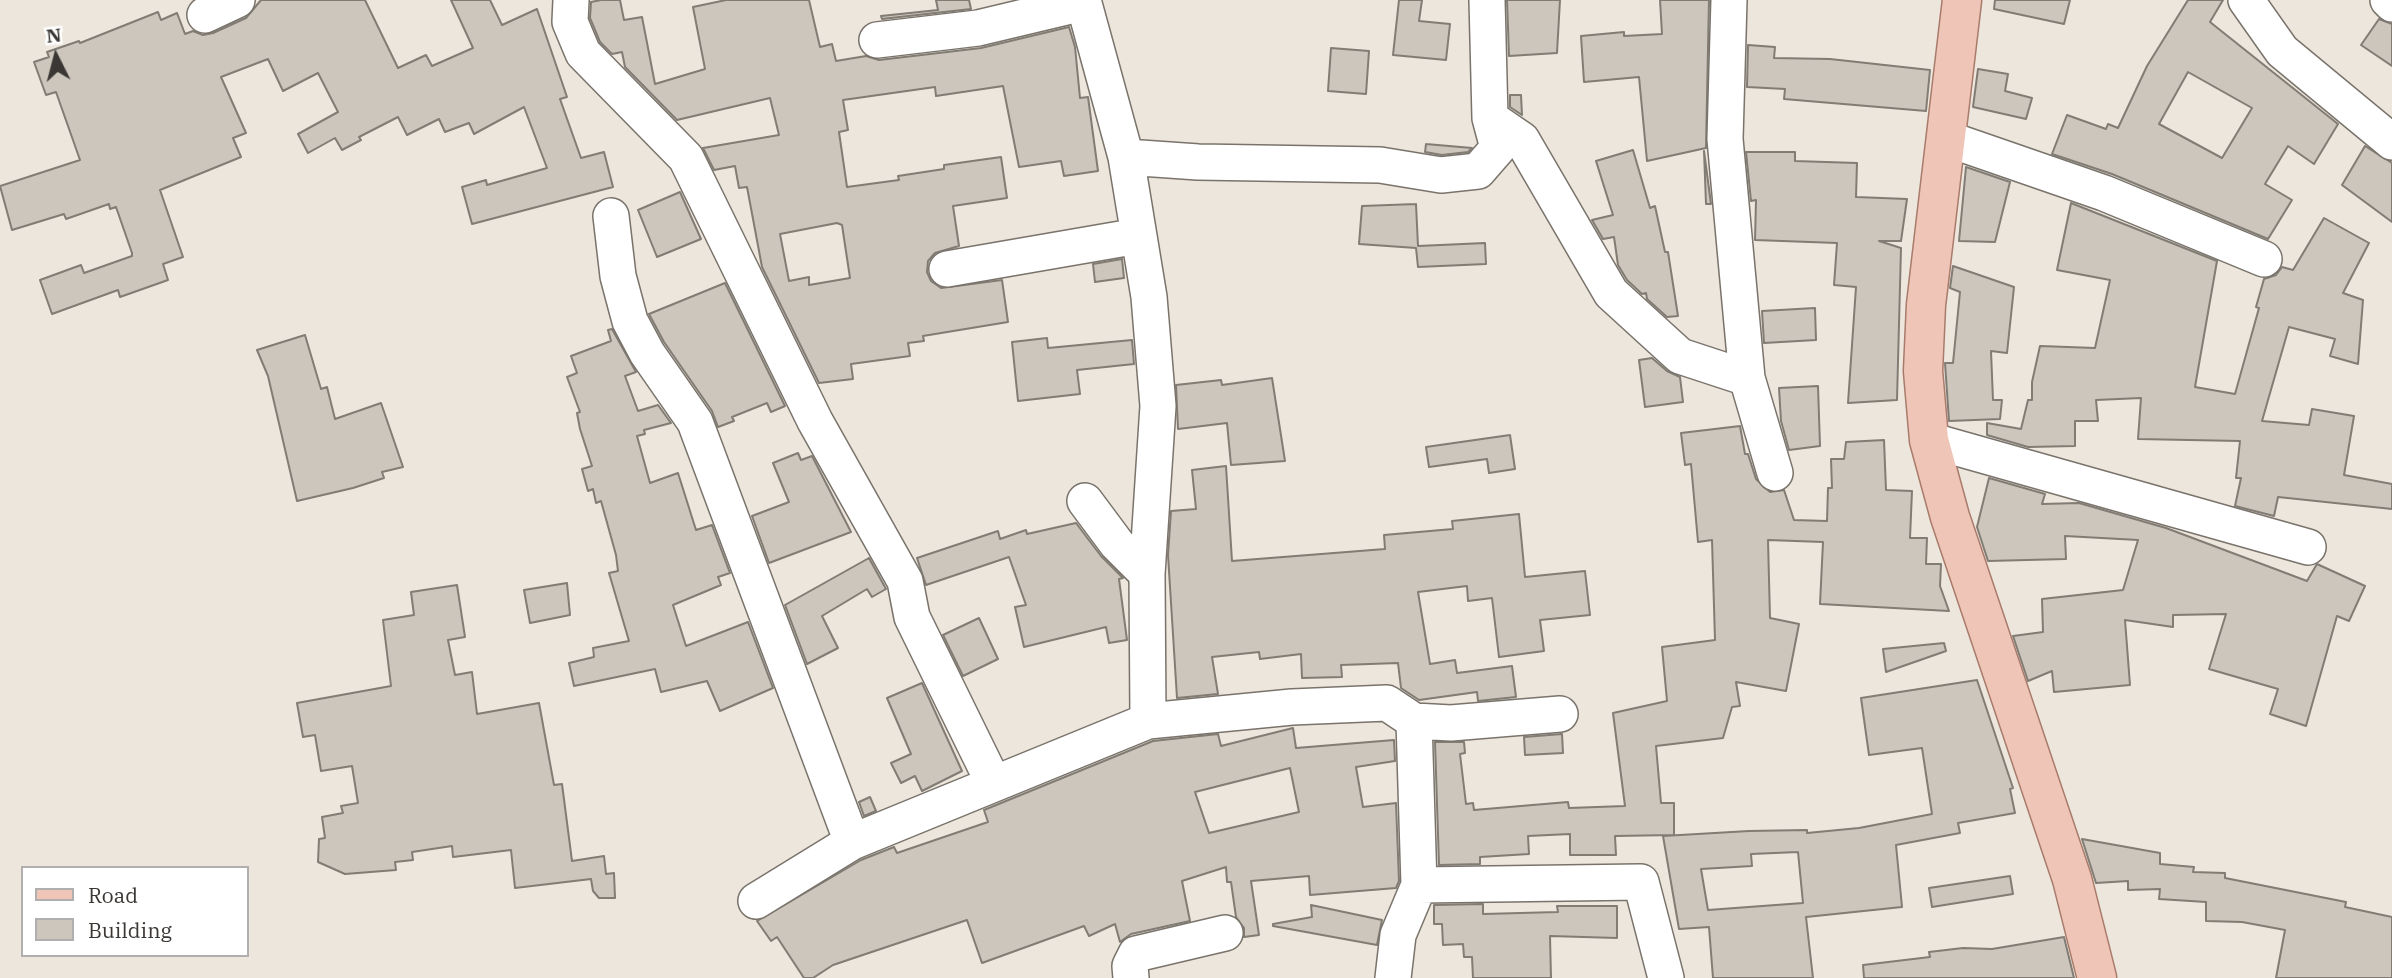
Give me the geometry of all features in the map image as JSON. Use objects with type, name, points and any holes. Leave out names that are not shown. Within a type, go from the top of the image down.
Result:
[{"type":"main road","points":[[1962,0],[1926,318],[1923,371],[1929,440],[1955,530],[2072,879],[2097,978]]},
{"type":"street","points":[[205,15],[237,0]]},
{"type":"street","points":[[571,0],[570,22],[583,53],[686,158],[815,421],[905,581],[912,617],[993,782]]},
{"type":"street","points":[[1126,157],[1198,162],[1380,165],[1441,175],[1478,171],[1498,148],[1490,118],[1487,0]]},
{"type":"street","points":[[1729,0],[1725,139],[1747,378],[1775,473]]},
{"type":"street","points":[[2246,0],[2282,51],[2392,142]]},
{"type":"street","points":[[2388,0],[2392,4]]},
{"type":"street","points":[[877,40],[978,28],[1083,1],[1126,157],[1149,298],[1157,406],[1147,574],[1148,721]]},
{"type":"street","points":[[1490,118],[1522,140],[1611,293],[1679,356],[1747,378]]},
{"type":"street","points":[[1945,138],[2104,192],[2264,259]]},
{"type":"street","points":[[611,216],[618,276],[630,321],[647,353],[695,422],[852,842]]},
{"type":"street","points":[[947,269],[1138,236]]},
{"type":"street","points":[[1929,440],[2308,547]]},
{"type":"street","points":[[1085,501],[1117,544],[1147,574]]},
{"type":"street","points":[[756,901],[852,842],[993,782],[1148,721],[1292,707],[1387,703],[1414,721],[1451,723],[1560,714]]},
{"type":"street","points":[[1393,978],[1398,935],[1419,885],[1414,721]]},
{"type":"street","points":[[1419,885],[1641,882],[1666,978]]},
{"type":"street","points":[[1131,978],[1130,966],[1136,954],[1225,933]]},
{"type":"building","points":[[261,0],[365,0],[398,68],[426,55],[432,66],[473,48],[451,0],[490,0],[502,25],[537,9],[567,97],[560,99],[581,158],[604,152],[613,187],[472,224],[462,187],[486,180],[487,185],[547,168],[524,107],[474,134],[469,123],[445,132],[439,119],[407,135],[398,117],[359,137],[361,140],[342,150],[335,138],[308,153],[298,134],[338,112],[318,73],[283,91],[268,59],[221,77],[246,133],[233,138],[241,157],[160,190],[183,257],[163,264],[168,280],[120,297],[118,290],[52,314],[40,280],[81,265],[84,273],[132,256],[132,253],[116,207],[110,209],[109,204],[66,219],[64,214],[12,230],[0,186],[80,160],[56,92],[46,95],[34,62],[49,57],[47,52],[79,41],[80,43],[158,12],[161,20],[177,13],[185,34],[193,31],[203,35],[213,33],[246,18]]},
{"type":"building","points":[[620,0],[624,20],[642,17],[655,84],[705,69],[693,7],[726,0],[809,0],[820,47],[832,44],[836,61],[866,56],[879,60],[981,48],[1069,27],[1075,47],[1080,98],[1088,97],[1098,171],[1064,176],[1061,161],[1019,167],[1003,86],[936,96],[935,87],[843,100],[848,130],[839,132],[847,187],[899,180],[898,176],[944,169],[944,165],[1001,157],[1007,198],[953,206],[959,246],[935,253],[928,261],[927,272],[931,281],[941,288],[1002,280],[1008,322],[923,336],[924,341],[908,343],[910,356],[851,364],[853,379],[819,383],[762,267],[747,187],[739,188],[735,166],[714,170],[703,148],[779,135],[770,98],[677,120],[625,67],[622,52],[612,54],[600,42],[590,18],[591,2]],"holes":[[[837,223],[842,225],[850,278],[809,285],[809,277],[789,281],[780,234]]]},
{"type":"building","points":[[936,0],[969,0],[971,9],[882,19],[881,16],[938,10]]},
{"type":"building","points":[[1399,0],[1422,0],[1419,21],[1450,24],[1446,60],[1393,55]]},
{"type":"building","points":[[1507,0],[1560,0],[1557,53],[1509,56]]},
{"type":"building","points":[[1660,0],[1709,0],[1706,148],[1647,161],[1639,77],[1584,82],[1581,36],[1624,32],[1624,36],[1662,34]]},
{"type":"building","points":[[1995,0],[2070,0],[2064,24],[1994,9]]},
{"type":"building","points":[[2188,0],[2223,0],[2210,22],[2338,124],[2314,164],[2288,146],[2265,184],[2292,200],[2268,239],[2112,174],[2052,154],[2067,115],[2106,129],[2108,124],[2118,128],[2147,66]],"holes":[[[2188,72],[2252,108],[2222,158],[2159,124]]]},
{"type":"building","points":[[2379,19],[2392,24],[2392,66],[2361,45]]},
{"type":"building","points":[[1748,45],[1775,47],[1774,58],[1830,59],[1930,70],[1926,111],[1784,99],[1785,89],[1747,87]]},
{"type":"building","points":[[1331,48],[1369,51],[1366,94],[1328,91]]},
{"type":"building","points":[[1978,69],[2008,74],[2005,91],[2032,98],[2026,119],[1973,107]]},
{"type":"building","points":[[1510,95],[1521,95],[1522,115],[1510,107]]},
{"type":"building","points":[[1426,144],[1472,148],[1468,152],[1442,155],[1425,152]]},
{"type":"building","points":[[2365,146],[2392,163],[2392,222],[2342,185]]},
{"type":"building","points":[[1633,150],[1650,208],[1655,206],[1665,252],[1668,252],[1678,316],[1667,317],[1647,299],[1646,293],[1642,294],[1627,280],[1618,265],[1614,237],[1603,239],[1592,220],[1613,215],[1596,161]]},
{"type":"building","points":[[1704,151],[1711,204],[1706,204]]},
{"type":"building","points":[[1746,152],[1795,152],[1795,161],[1857,163],[1856,197],[1907,199],[1901,241],[1879,241],[1901,248],[1897,400],[1848,403],[1856,287],[1834,285],[1837,243],[1755,240],[1756,200],[1751,201]]},
{"type":"building","points":[[1966,167],[2010,182],[1995,242],[1959,241]]},
{"type":"building","points":[[680,192],[701,239],[657,257],[638,210]]},
{"type":"building","points":[[2071,203],[2217,261],[2195,387],[2235,394],[2259,308],[2256,307],[2264,279],[2276,275],[2282,267],[2293,270],[2324,218],[2369,243],[2343,293],[2363,300],[2358,364],[2330,356],[2335,339],[2289,327],[2262,421],[2309,425],[2312,409],[2354,416],[2344,475],[2392,484],[2392,509],[2278,497],[2274,516],[2235,506],[2241,478],[2236,478],[2240,441],[2138,439],[2141,398],[2096,400],[2098,421],[2075,421],[2075,446],[2028,447],[1987,435],[1987,423],[2021,429],[2028,400],[2032,400],[2032,382],[2040,346],[2095,348],[2110,280],[2057,270]]},
{"type":"building","points":[[1416,204],[1418,246],[1485,243],[1486,264],[1418,267],[1416,248],[1359,244],[1362,206]]},
{"type":"building","points":[[1122,259],[1124,278],[1095,282],[1093,264]]},
{"type":"building","points":[[1953,266],[2014,287],[2007,353],[1991,351],[1993,400],[2002,400],[2000,419],[1949,421],[1945,363],[1953,363],[1960,292],[1950,288]]},
{"type":"building","points":[[725,283],[785,406],[771,412],[767,403],[732,417],[734,421],[718,427],[712,411],[664,342],[649,314]]},
{"type":"building","points":[[1815,308],[1816,340],[1764,343],[1762,311]]},
{"type":"building","points":[[612,329],[636,372],[625,376],[638,411],[658,405],[671,423],[644,430],[645,434],[637,436],[650,483],[678,473],[696,530],[712,525],[730,573],[718,577],[721,585],[673,605],[686,646],[748,622],[773,688],[720,711],[707,681],[661,692],[655,669],[574,686],[569,663],[594,657],[593,648],[629,641],[609,573],[618,571],[616,555],[601,501],[596,503],[593,489],[588,491],[582,469],[592,466],[580,429],[577,413],[580,412],[567,377],[577,373],[571,356],[611,341],[608,330]]},
{"type":"building","points":[[305,335],[321,389],[327,387],[335,419],[381,403],[403,467],[382,472],[384,478],[353,488],[297,501],[268,376],[257,350]]},
{"type":"building","points":[[1047,338],[1048,348],[1132,340],[1134,364],[1077,370],[1080,394],[1018,401],[1012,342]]},
{"type":"building","points":[[1652,358],[1667,371],[1680,377],[1683,402],[1645,407],[1639,360]]},
{"type":"building","points":[[1272,378],[1285,461],[1231,465],[1227,423],[1178,429],[1176,385],[1221,380],[1222,385]]},
{"type":"building","points":[[1818,386],[1820,446],[1789,450],[1781,421],[1779,388]]},
{"type":"building","points":[[1740,426],[1745,454],[1748,454],[1756,479],[1770,492],[1784,490],[1794,520],[1827,521],[1828,488],[1832,488],[1831,459],[1844,459],[1846,442],[1884,440],[1886,490],[1912,491],[1910,538],[1927,538],[1926,564],[1941,564],[1940,586],[1949,611],[1820,604],[1823,542],[1768,540],[1770,618],[1799,624],[1786,691],[1736,682],[1740,706],[1732,707],[1723,738],[1656,746],[1661,803],[1674,803],[1674,835],[1615,836],[1616,855],[1570,855],[1570,834],[1528,836],[1529,854],[1480,857],[1480,864],[1439,865],[1435,742],[1464,742],[1465,753],[1460,754],[1466,804],[1473,803],[1474,810],[1568,802],[1569,808],[1625,806],[1613,713],[1667,701],[1662,647],[1715,640],[1712,540],[1698,542],[1691,464],[1685,465],[1681,433]]},
{"type":"building","points":[[1510,435],[1515,469],[1489,473],[1487,459],[1429,467],[1426,447]]},
{"type":"building","points":[[798,453],[801,460],[812,456],[851,532],[769,563],[752,516],[789,502],[773,463]]},
{"type":"building","points":[[1226,466],[1232,561],[1385,549],[1384,535],[1453,529],[1452,521],[1519,514],[1525,577],[1585,571],[1590,615],[1540,620],[1544,651],[1499,657],[1492,598],[1468,601],[1467,586],[1418,592],[1430,664],[1455,660],[1457,673],[1512,666],[1516,697],[1478,701],[1477,692],[1419,700],[1401,688],[1398,663],[1341,665],[1342,677],[1302,678],[1301,654],[1260,659],[1259,652],[1212,657],[1218,694],[1177,698],[1168,555],[1171,511],[1196,509],[1192,470]]},
{"type":"building","points":[[1989,478],[2045,494],[2042,504],[2079,503],[2166,528],[2307,581],[2317,564],[2365,586],[2349,621],[2337,616],[2306,726],[2270,714],[2278,689],[2209,669],[2226,614],[2173,615],[2173,627],[2125,620],[2130,685],[2054,692],[2052,671],[2028,681],[2013,636],[2043,632],[2042,599],[2123,590],[2138,540],[2065,536],[2066,559],[1988,561],[1977,527]]},
{"type":"building","points":[[1076,523],[1101,556],[1123,578],[1119,579],[1127,640],[1109,643],[1106,627],[1024,647],[1015,607],[1026,605],[1009,557],[926,585],[917,558],[998,531],[1000,539],[1026,530],[1027,534]]},
{"type":"building","points":[[869,558],[886,589],[872,597],[867,589],[822,616],[838,648],[807,664],[785,605]]},
{"type":"building","points":[[567,583],[570,615],[530,623],[524,590]]},
{"type":"building","points":[[457,585],[465,637],[448,640],[455,675],[472,672],[477,714],[539,703],[554,785],[562,784],[572,861],[604,856],[606,874],[614,873],[615,898],[599,898],[593,891],[591,879],[515,888],[511,850],[453,857],[452,846],[412,852],[413,860],[395,862],[396,870],[345,874],[318,862],[319,839],[325,838],[322,817],[343,813],[341,806],[358,803],[352,766],[321,771],[315,735],[303,737],[297,703],[391,686],[383,620],[414,615],[411,592]]},
{"type":"building","points":[[979,618],[998,659],[963,676],[943,635]]},
{"type":"building","points":[[1944,643],[1946,651],[1886,672],[1883,649]]},
{"type":"building","points":[[1977,680],[2013,788],[2010,789],[2015,813],[1958,823],[1960,833],[1896,845],[1902,907],[1806,917],[1813,978],[1713,978],[1709,927],[1679,929],[1663,836],[1749,831],[1807,830],[1807,833],[1859,828],[1932,814],[1922,748],[1869,755],[1861,698]],"holes":[[[1798,852],[1803,903],[1708,910],[1701,869],[1752,866],[1751,854]]]},
{"type":"building","points":[[922,683],[962,771],[922,791],[915,776],[901,783],[891,763],[911,754],[887,698]]},
{"type":"building","points":[[1293,728],[1296,748],[1394,740],[1395,761],[1356,767],[1363,807],[1396,803],[1399,881],[1396,888],[1310,895],[1309,876],[1251,881],[1259,935],[1244,937],[1244,928],[1236,917],[1231,882],[1227,882],[1226,867],[1182,881],[1190,921],[1131,934],[1120,942],[1115,924],[1089,936],[1084,926],[982,963],[967,920],[833,965],[813,978],[804,978],[777,937],[771,941],[757,921],[861,860],[894,847],[897,853],[988,822],[984,810],[1153,741],[1218,734],[1221,746]],"holes":[[[1290,768],[1299,812],[1209,833],[1195,792]]]},
{"type":"building","points":[[1562,734],[1563,753],[1525,755],[1524,737]]},
{"type":"building","points":[[870,797],[876,811],[864,816],[859,802]]},
{"type":"building","points":[[2082,839],[2160,853],[2160,864],[2194,867],[2193,872],[2225,873],[2225,878],[2346,902],[2345,907],[2392,917],[2392,978],[2276,978],[2285,930],[2242,922],[2206,921],[2206,902],[2159,899],[2160,889],[2128,890],[2128,881],[2096,883]]},
{"type":"building","points":[[2010,876],[2013,894],[1932,907],[1929,888]]},
{"type":"building","points":[[1483,904],[1483,914],[1558,912],[1557,906],[1617,906],[1617,938],[1550,936],[1551,978],[1473,978],[1472,957],[1464,957],[1463,944],[1443,945],[1442,924],[1434,924],[1434,905]]},
{"type":"building","points":[[1311,905],[1382,920],[1377,945],[1273,926],[1312,917]]},
{"type":"building","points":[[2064,937],[2074,978],[1864,978],[1863,965],[1930,957],[1929,952],[1963,948],[1992,949]]}]
